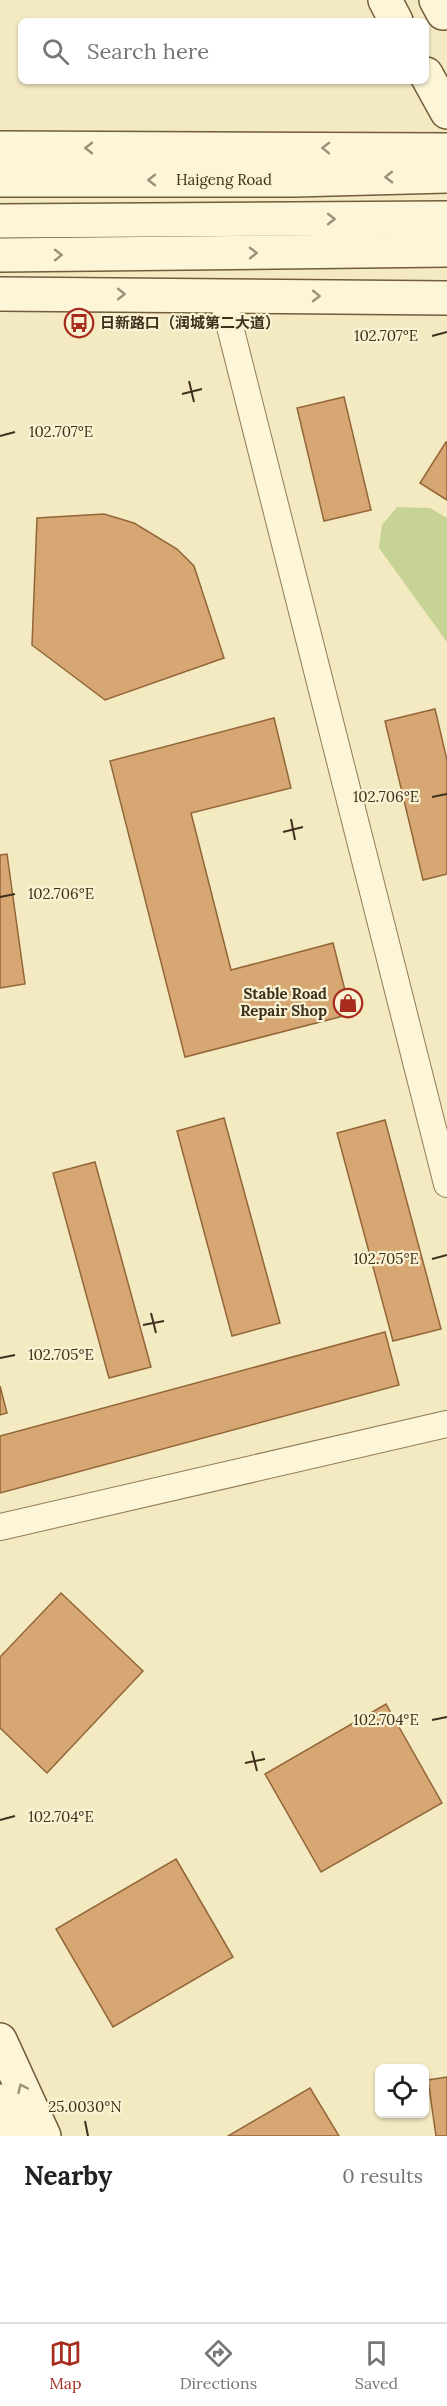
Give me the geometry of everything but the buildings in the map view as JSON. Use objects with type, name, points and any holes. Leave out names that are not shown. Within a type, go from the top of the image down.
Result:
[{"type":"main road","points":[[385,0],[394,18]]},
{"type":"main road","points":[[429,79],[447,112]]},
{"type":"main road","points":[[0,148],[447,150]]},
{"type":"main road","name":"Haigeng Road","points":[[0,180],[294,180],[447,176]]},
{"type":"main road","points":[[0,221],[447,218]]},
{"type":"main road","points":[[0,255],[447,250]]},
{"type":"main road","points":[[0,294],[447,298]]},
{"type":"main road","points":[[0,2040],[44,2136]]},
{"type":"main road","points":[[0,2101],[16,2136]]},
{"type":"street","points":[[222,295],[447,1184]]},
{"type":"street","points":[[0,1527],[447,1424]]},
{"type":"green space","points":[[397,507],[430,508],[447,518],[447,642],[379,548],[382,525]]},
{"type":"place","name":"日新路口（润城第二大道）","points":[[79,323]]},
{"type":"place","name":"Stable Road Repair Shop","points":[[348,1003]]}]
